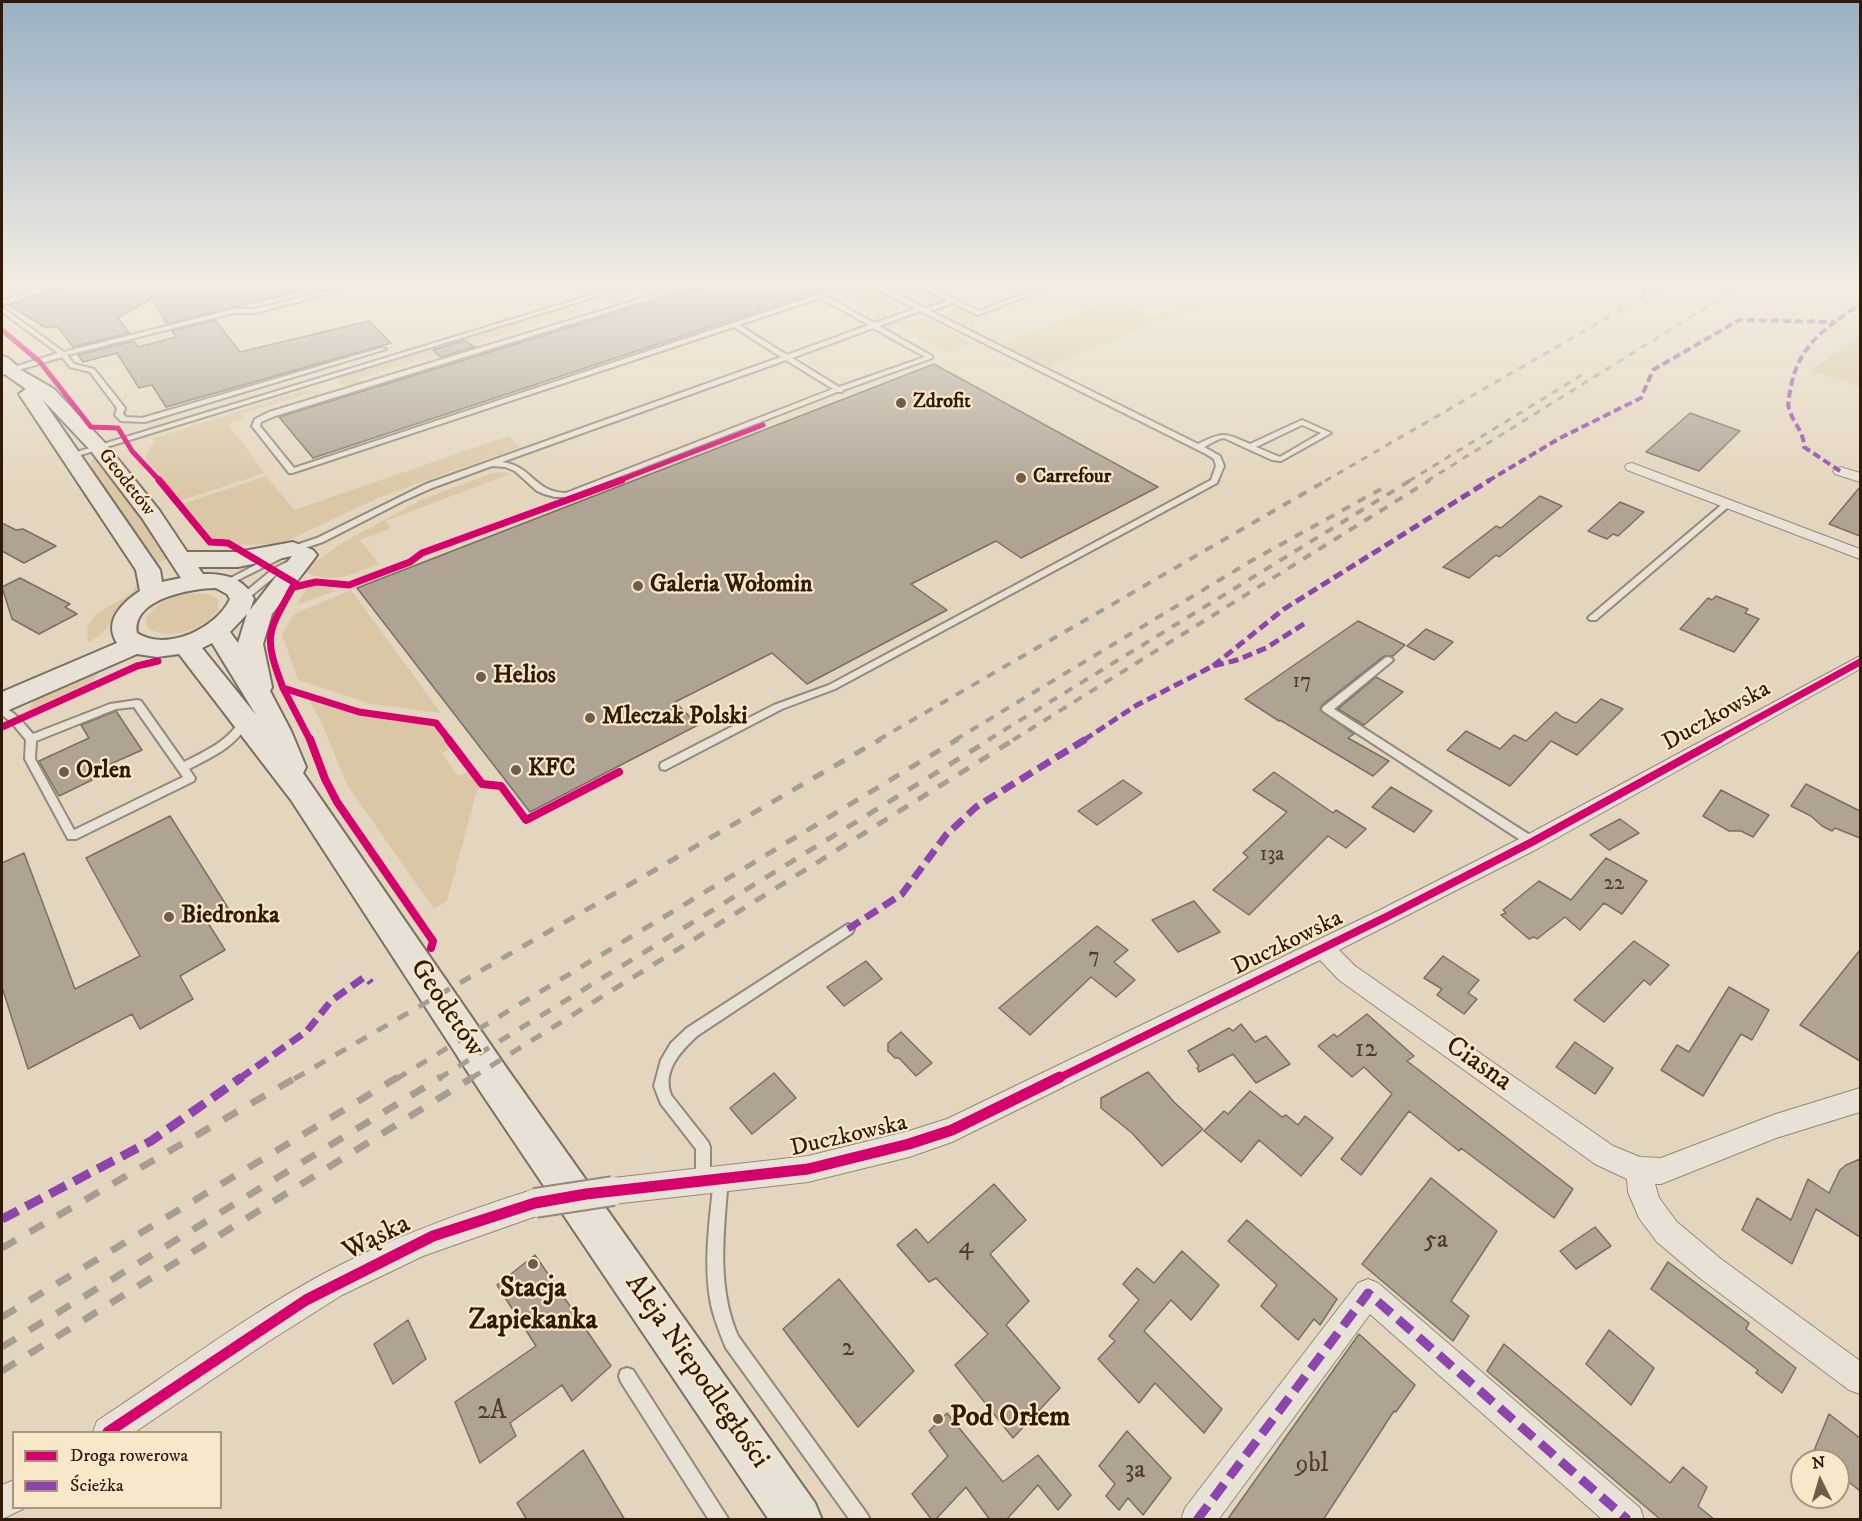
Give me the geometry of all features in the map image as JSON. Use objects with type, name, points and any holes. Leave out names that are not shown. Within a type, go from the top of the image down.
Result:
[{"type":"main road","name":"Geodetów","points":[[7,370],[47,393],[98,447],[151,515],[195,582]]},
{"type":"main road","name":"Geodetów","points":[[7,370],[71,455],[148,570],[153,595]]},
{"type":"main road","points":[[181,558],[226,562],[306,548]]},
{"type":"main road","points":[[260,695],[250,644],[260,613],[306,548]]},
{"type":"main road","points":[[8,702],[43,675],[130,638],[153,648],[185,644],[216,631],[236,615],[233,591],[195,582],[153,595],[127,616],[130,638]]},
{"type":"main road","name":"Geodetów","points":[[216,631],[260,695],[280,732],[301,792]]},
{"type":"main road","name":"Geodetów","points":[[185,644],[301,792],[407,953],[604,1208]]},
{"type":"main road","name":"Aleja Niepodległości","points":[[604,1208],[798,1520]]},
{"type":"street","points":[[1632,467],[1860,554]]},
{"type":"street","points":[[1840,471],[1860,478]]},
{"type":"street","name":"Duczkowska","points":[[712,1179],[808,1169],[909,1144],[951,1130],[1323,949],[1532,842],[1860,662]]},
{"type":"street","name":"Ciasna","points":[[1323,949],[1347,973],[1604,1155],[1640,1170],[1661,1171],[1765,1129],[1860,1100]]},
{"type":"street","points":[[1640,1170],[1642,1192],[1649,1208],[1667,1232],[1711,1269],[1860,1379]]},
{"type":"street","name":"Wąska","points":[[110,1431],[306,1300],[433,1236],[535,1203],[586,1194],[604,1208],[712,1179]]},
{"type":"street","points":[[1197,1520],[1368,1293],[1628,1520]]},
{"type":"lane","points":[[7,370],[63,354],[72,366],[92,370],[121,408],[120,415],[133,421],[366,354]]},
{"type":"lane","points":[[71,455],[403,354]]},
{"type":"lane","points":[[466,354],[272,414],[258,421],[256,426],[292,471],[647,354]]},
{"type":"lane","points":[[781,354],[840,391]]},
{"type":"lane","points":[[233,591],[306,548],[399,499],[511,456],[795,354]]},
{"type":"lane","points":[[494,464],[510,466],[520,472],[541,492],[567,495],[801,403],[930,358],[926,354]]},
{"type":"lane","points":[[665,766],[778,707],[832,687],[1214,481],[1220,466],[1217,458],[1199,446],[1012,354]]},
{"type":"lane","points":[[320,379],[335,394]]},
{"type":"lane","points":[[1199,446],[1217,437],[1225,436],[1250,447],[1281,459],[1327,433],[1302,422],[1250,447]]},
{"type":"lane","points":[[1593,618],[1729,503]]},
{"type":"lane","points":[[233,591],[276,571],[306,548]]},
{"type":"lane","points":[[1388,660],[1327,709],[1532,842]]},
{"type":"lane","points":[[8,702],[15,720],[31,739],[30,759],[72,836],[190,778],[137,703],[114,706],[31,739]]},
{"type":"lane","points":[[182,768],[231,742],[238,735],[246,720]]},
{"type":"lane","points":[[848,929],[692,1032],[676,1047],[666,1064],[661,1086],[666,1099],[703,1147],[712,1179],[715,1293],[724,1327],[739,1352],[861,1520]]},
{"type":"lane","points":[[627,1376],[720,1520]]},
{"type":"shaded area","points":[[414,354],[437,354],[439,356],[456,354],[439,359],[434,356],[359,378],[362,383],[347,386],[339,383],[341,377],[350,373]]},
{"type":"shaded area","points":[[1021,354],[1080,354],[1048,367]]},
{"type":"shaded area","points":[[1834,354],[1860,354],[1860,386],[1811,371]]},
{"type":"shaded area","points":[[302,391],[320,393],[316,397],[311,393],[241,414],[244,419],[228,424],[265,473],[179,501],[145,457],[154,441],[152,439]]},
{"type":"shaded area","points":[[508,436],[520,447],[382,496],[272,548],[269,544],[238,545],[216,541],[182,504],[266,476],[294,510]]},
{"type":"shaded area","points":[[96,457],[100,458],[168,559],[155,564],[92,470],[91,461]]},
{"type":"shaded area","points":[[492,473],[511,474],[385,521],[390,527],[387,530],[360,540],[379,564],[333,578],[324,578],[302,571],[342,543],[421,500]]},
{"type":"shaded area","points":[[139,577],[140,590],[118,611],[103,633],[88,643],[87,627],[96,614],[133,592]]},
{"type":"shaded area","points":[[313,586],[333,588],[335,591],[297,605],[306,589]]},
{"type":"shaded area","points":[[351,590],[441,713],[371,704],[298,680],[282,635],[294,614]]},
{"type":"shaded area","points":[[194,593],[209,594],[218,599],[218,610],[204,623],[175,634],[155,632],[147,627],[146,619],[160,604]]},
{"type":"shaded area","points":[[93,670],[97,674],[92,682],[27,711],[37,697]]},
{"type":"shaded area","points":[[309,700],[355,715],[433,725],[450,749],[442,753],[458,776],[468,772],[478,787],[447,901],[434,909],[347,785],[321,721]]},
{"type":"building","points":[[82,354],[113,354],[83,362],[78,355]]},
{"type":"building","points":[[118,354],[352,354],[166,407],[152,385],[139,388]]},
{"type":"building","points":[[484,354],[628,354],[313,458],[279,417]]},
{"type":"building","name":"Galeria Wołomin","points":[[934,364],[1158,487],[1021,558],[996,541],[911,584],[947,610],[807,684],[772,653],[675,702],[698,725],[530,812],[357,588]]},
{"type":"building","points":[[1690,413],[1740,431],[1699,471],[1646,452]]},
{"type":"building","points":[[1860,487],[1860,536],[1829,524]]},
{"type":"building","points":[[1540,496],[1562,506],[1499,557],[1496,555],[1469,578],[1443,567],[1496,526],[1501,528]]},
{"type":"building","points":[[1620,502],[1644,512],[1618,536],[1613,534],[1607,539],[1588,531]]},
{"type":"building","points":[[2,523],[16,530],[23,529],[56,546],[24,563],[2,551]]},
{"type":"building","points":[[20,578],[70,604],[65,607],[77,614],[39,634],[12,619],[2,587]]},
{"type":"building","points":[[1716,596],[1748,609],[1745,613],[1759,619],[1734,652],[1680,629],[1708,598],[1712,600]]},
{"type":"building","points":[[1358,621],[1405,645],[1393,656],[1384,656],[1322,705],[1320,710],[1354,734],[1348,738],[1389,761],[1373,776],[1245,699]]},
{"type":"building","points":[[1426,629],[1453,642],[1434,660],[1407,646]]},
{"type":"building","points":[[1376,677],[1403,692],[1364,725],[1338,709]]},
{"type":"building","points":[[1601,699],[1623,709],[1577,755],[1551,741],[1510,786],[1447,750],[1466,731],[1500,749],[1514,735],[1526,741],[1556,712],[1576,723]]},
{"type":"building","points":[[116,711],[142,750],[88,774],[92,780],[59,796],[39,761],[89,738],[81,725]]},
{"type":"building","points":[[1274,772],[1333,813],[1336,810],[1366,829],[1346,848],[1328,836],[1249,915],[1213,890],[1248,857],[1243,853],[1287,812],[1253,790]]},
{"type":"building","points":[[1123,780],[1142,793],[1097,825],[1078,811]]},
{"type":"building","points":[[1806,784],[1860,811],[1860,838],[1835,828],[1832,831],[1811,816],[1791,806]]},
{"type":"building","points":[[1391,787],[1432,811],[1414,832],[1372,807]]},
{"type":"building","points":[[1721,790],[1769,815],[1753,837],[1741,831],[1729,831],[1703,816]]},
{"type":"building","points":[[170,816],[230,911],[208,923],[225,950],[180,976],[193,999],[140,1029],[132,1014],[28,1069],[2,987],[2,863],[24,853],[75,989],[140,956],[86,858]]},
{"type":"building","points":[[1620,819],[1639,833],[1609,850],[1590,835]]},
{"type":"building","points":[[1606,858],[1647,881],[1622,914],[1604,903],[1580,930],[1565,917],[1537,939],[1534,937],[1529,939],[1501,915],[1506,913],[1503,910],[1539,881],[1571,900]]},
{"type":"building","points":[[1194,901],[1220,932],[1178,952],[1152,920]]},
{"type":"building","points":[[1097,926],[1128,950],[1114,962],[1135,980],[1116,997],[1091,977],[1030,1035],[999,1008]]},
{"type":"building","points":[[1634,941],[1669,965],[1650,985],[1644,980],[1604,1022],[1574,1000]]},
{"type":"building","points":[[1860,950],[1860,1061],[1800,1025]]},
{"type":"building","points":[[1443,956],[1479,980],[1468,993],[1477,999],[1464,1014],[1437,995],[1442,989],[1424,978]]},
{"type":"building","points":[[866,961],[882,979],[844,1006],[827,987]]},
{"type":"building","points":[[1729,987],[1769,1010],[1752,1040],[1741,1034],[1703,1096],[1661,1070],[1677,1045],[1689,1052]]},
{"type":"building","points":[[1367,1014],[1414,1056],[1407,1061],[1573,1189],[1554,1218],[1461,1148],[1459,1151],[1409,1111],[1361,1175],[1341,1159],[1392,1094],[1364,1067],[1352,1077],[1318,1046],[1334,1034],[1337,1037]]},
{"type":"building","points":[[1241,1024],[1255,1042],[1266,1036],[1290,1064],[1256,1083],[1233,1054],[1199,1072],[1197,1068],[1199,1066],[1188,1051],[1229,1028],[1233,1031]]},
{"type":"building","points":[[901,1032],[932,1063],[916,1076],[899,1058],[895,1058],[888,1051],[888,1043]]},
{"type":"building","points":[[1575,1042],[1613,1068],[1595,1094],[1556,1067]]},
{"type":"building","points":[[1148,1072],[1174,1102],[1203,1129],[1162,1166],[1132,1133],[1101,1108],[1101,1098]]},
{"type":"building","points":[[774,1073],[796,1098],[752,1134],[730,1108]]},
{"type":"building","points":[[1250,1091],[1282,1117],[1286,1115],[1298,1125],[1305,1116],[1333,1138],[1301,1176],[1259,1140],[1241,1162],[1204,1131],[1224,1111],[1228,1114]]},
{"type":"building","points":[[1860,1159],[1860,1237],[1816,1209],[1792,1264],[1742,1230],[1757,1198],[1791,1220],[1808,1179],[1829,1193],[1840,1170]]},
{"type":"building","points":[[1431,1178],[1497,1231],[1451,1301],[1469,1316],[1453,1341],[1362,1264]]},
{"type":"building","points":[[994,1184],[1026,1220],[990,1254],[1029,1301],[1006,1325],[1060,1388],[1013,1438],[955,1365],[988,1334],[936,1278],[929,1282],[897,1245],[916,1229],[928,1243]]},
{"type":"building","points":[[1247,1220],[1337,1299],[1320,1325],[1314,1319],[1298,1340],[1261,1306],[1277,1285],[1228,1241]]},
{"type":"building","points":[[1595,1227],[1611,1246],[1576,1269],[1560,1251]]},
{"type":"building","points":[[1182,1251],[1219,1285],[1191,1320],[1171,1300],[1144,1331],[1222,1409],[1204,1433],[1155,1383],[1139,1403],[1098,1359],[1115,1341],[1109,1336],[1139,1300],[1123,1284],[1137,1268],[1154,1283]]},
{"type":"building","points":[[535,1255],[611,1366],[572,1401],[562,1385],[510,1423],[516,1436],[480,1463],[455,1402],[536,1346],[497,1285]]},
{"type":"building","points":[[1668,1262],[1749,1323],[1746,1329],[1796,1368],[1782,1393],[1756,1373],[1758,1370],[1651,1289]]},
{"type":"building","points":[[839,1279],[914,1371],[858,1427],[783,1329]]},
{"type":"building","points":[[408,1320],[426,1359],[393,1384],[374,1344]]},
{"type":"building","points":[[1609,1330],[1654,1368],[1631,1405],[1586,1364]]},
{"type":"building","points":[[1359,1334],[1415,1385],[1396,1412],[1394,1411],[1323,1520],[1227,1520]]},
{"type":"building","points":[[1504,1344],[1670,1483],[1683,1467],[1707,1487],[1698,1506],[1715,1520],[1661,1520],[1487,1371]]},
{"type":"building","points":[[947,1413],[1003,1482],[1038,1455],[1071,1495],[1058,1510],[1038,1485],[1006,1520],[990,1520],[966,1487],[935,1520],[932,1520],[912,1494],[948,1456],[929,1431]]},
{"type":"building","points":[[1829,1414],[1860,1438],[1860,1491],[1850,1483],[1850,1449],[1815,1449]]},
{"type":"building","points":[[1127,1431],[1171,1478],[1143,1515],[1128,1498],[1119,1510],[1106,1496],[1115,1484],[1099,1466]]},
{"type":"building","points":[[583,1450],[625,1520],[527,1520],[517,1503]]},
{"type":"railway","points":[[1325,481],[1544,354]]},
{"type":"railway","points":[[1427,481],[1631,354]]},
{"type":"railway","points":[[1409,481],[1585,373]]},
{"type":"railway","points":[[878,740],[1327,480]]},
{"type":"railway","points":[[988,740],[1411,480]]},
{"type":"railway","points":[[1013,740],[1430,480]]},
{"type":"railway","points":[[955,740],[1251,561],[1381,489]]},
{"type":"railway","points":[[294,1079],[881,739]]},
{"type":"railway","points":[[396,1079],[958,739]]},
{"type":"railway","points":[[438,1079],[991,739]]},
{"type":"railway","points":[[470,1079],[1015,739]]},
{"type":"railway","points":[[2,1248],[297,1077]]},
{"type":"railway","points":[[2,1317],[398,1077]]},
{"type":"railway","points":[[2,1347],[441,1077]]},
{"type":"railway","points":[[2,1371],[473,1077]]},
{"type":"marked path","points":[[1213,666],[1284,609],[1427,518],[1560,438],[1641,398],[1653,370],[1681,354]]},
{"type":"marked path","points":[[1802,354],[1794,371],[1788,401],[1789,409],[1803,435],[1804,447],[1840,471]]},
{"type":"marked path","points":[[848,929],[902,894],[946,835],[976,807],[1041,768],[1137,705],[1213,666],[1237,660],[1266,648],[1307,622]]},
{"type":"marked path","points":[[2,1219],[151,1141],[307,1031],[331,1001],[363,978],[368,979],[371,983]]},
{"type":"marked path","points":[[1197,1520],[1368,1293],[1628,1520]]},
{"type":"cycle path","points":[[32,354],[91,427],[118,428],[132,451],[139,456],[210,542],[228,543],[295,583],[270,629],[269,637],[275,667],[283,688],[359,712],[436,723],[482,784],[501,786],[526,820],[619,772]]},
{"type":"cycle path","points":[[294,587],[316,582],[349,585],[410,562],[422,553],[540,508],[552,507],[763,425]]},
{"type":"cycle path","points":[[2,727],[137,666],[158,661]]},
{"type":"cycle path","points":[[110,1431],[306,1300],[433,1236],[535,1203],[586,1194],[808,1169],[909,1144],[952,1130],[1388,916],[1532,842],[1860,662]]},
{"type":"cycle path","points":[[283,688],[306,729],[325,779],[337,802],[433,941],[431,948]]},
{"type":"place","name":"Zdrofit","points":[[901,403]]},
{"type":"place","name":"Carrefour","points":[[1021,478]]},
{"type":"place","name":"Galeria Wołomin","points":[[638,586]]},
{"type":"place","name":"Helios","points":[[481,677]]},
{"type":"place","name":"Mleczak Polski","points":[[590,718]]},
{"type":"place","name":"KFC","points":[[516,770]]},
{"type":"place","name":"Orlen","points":[[64,772]]},
{"type":"place","name":"Biedronka","points":[[169,917]]},
{"type":"place","name":"Stacja Zapiekanka","points":[[533,1264]]},
{"type":"place","name":"Pod Orłem","points":[[938,1419]]}]
